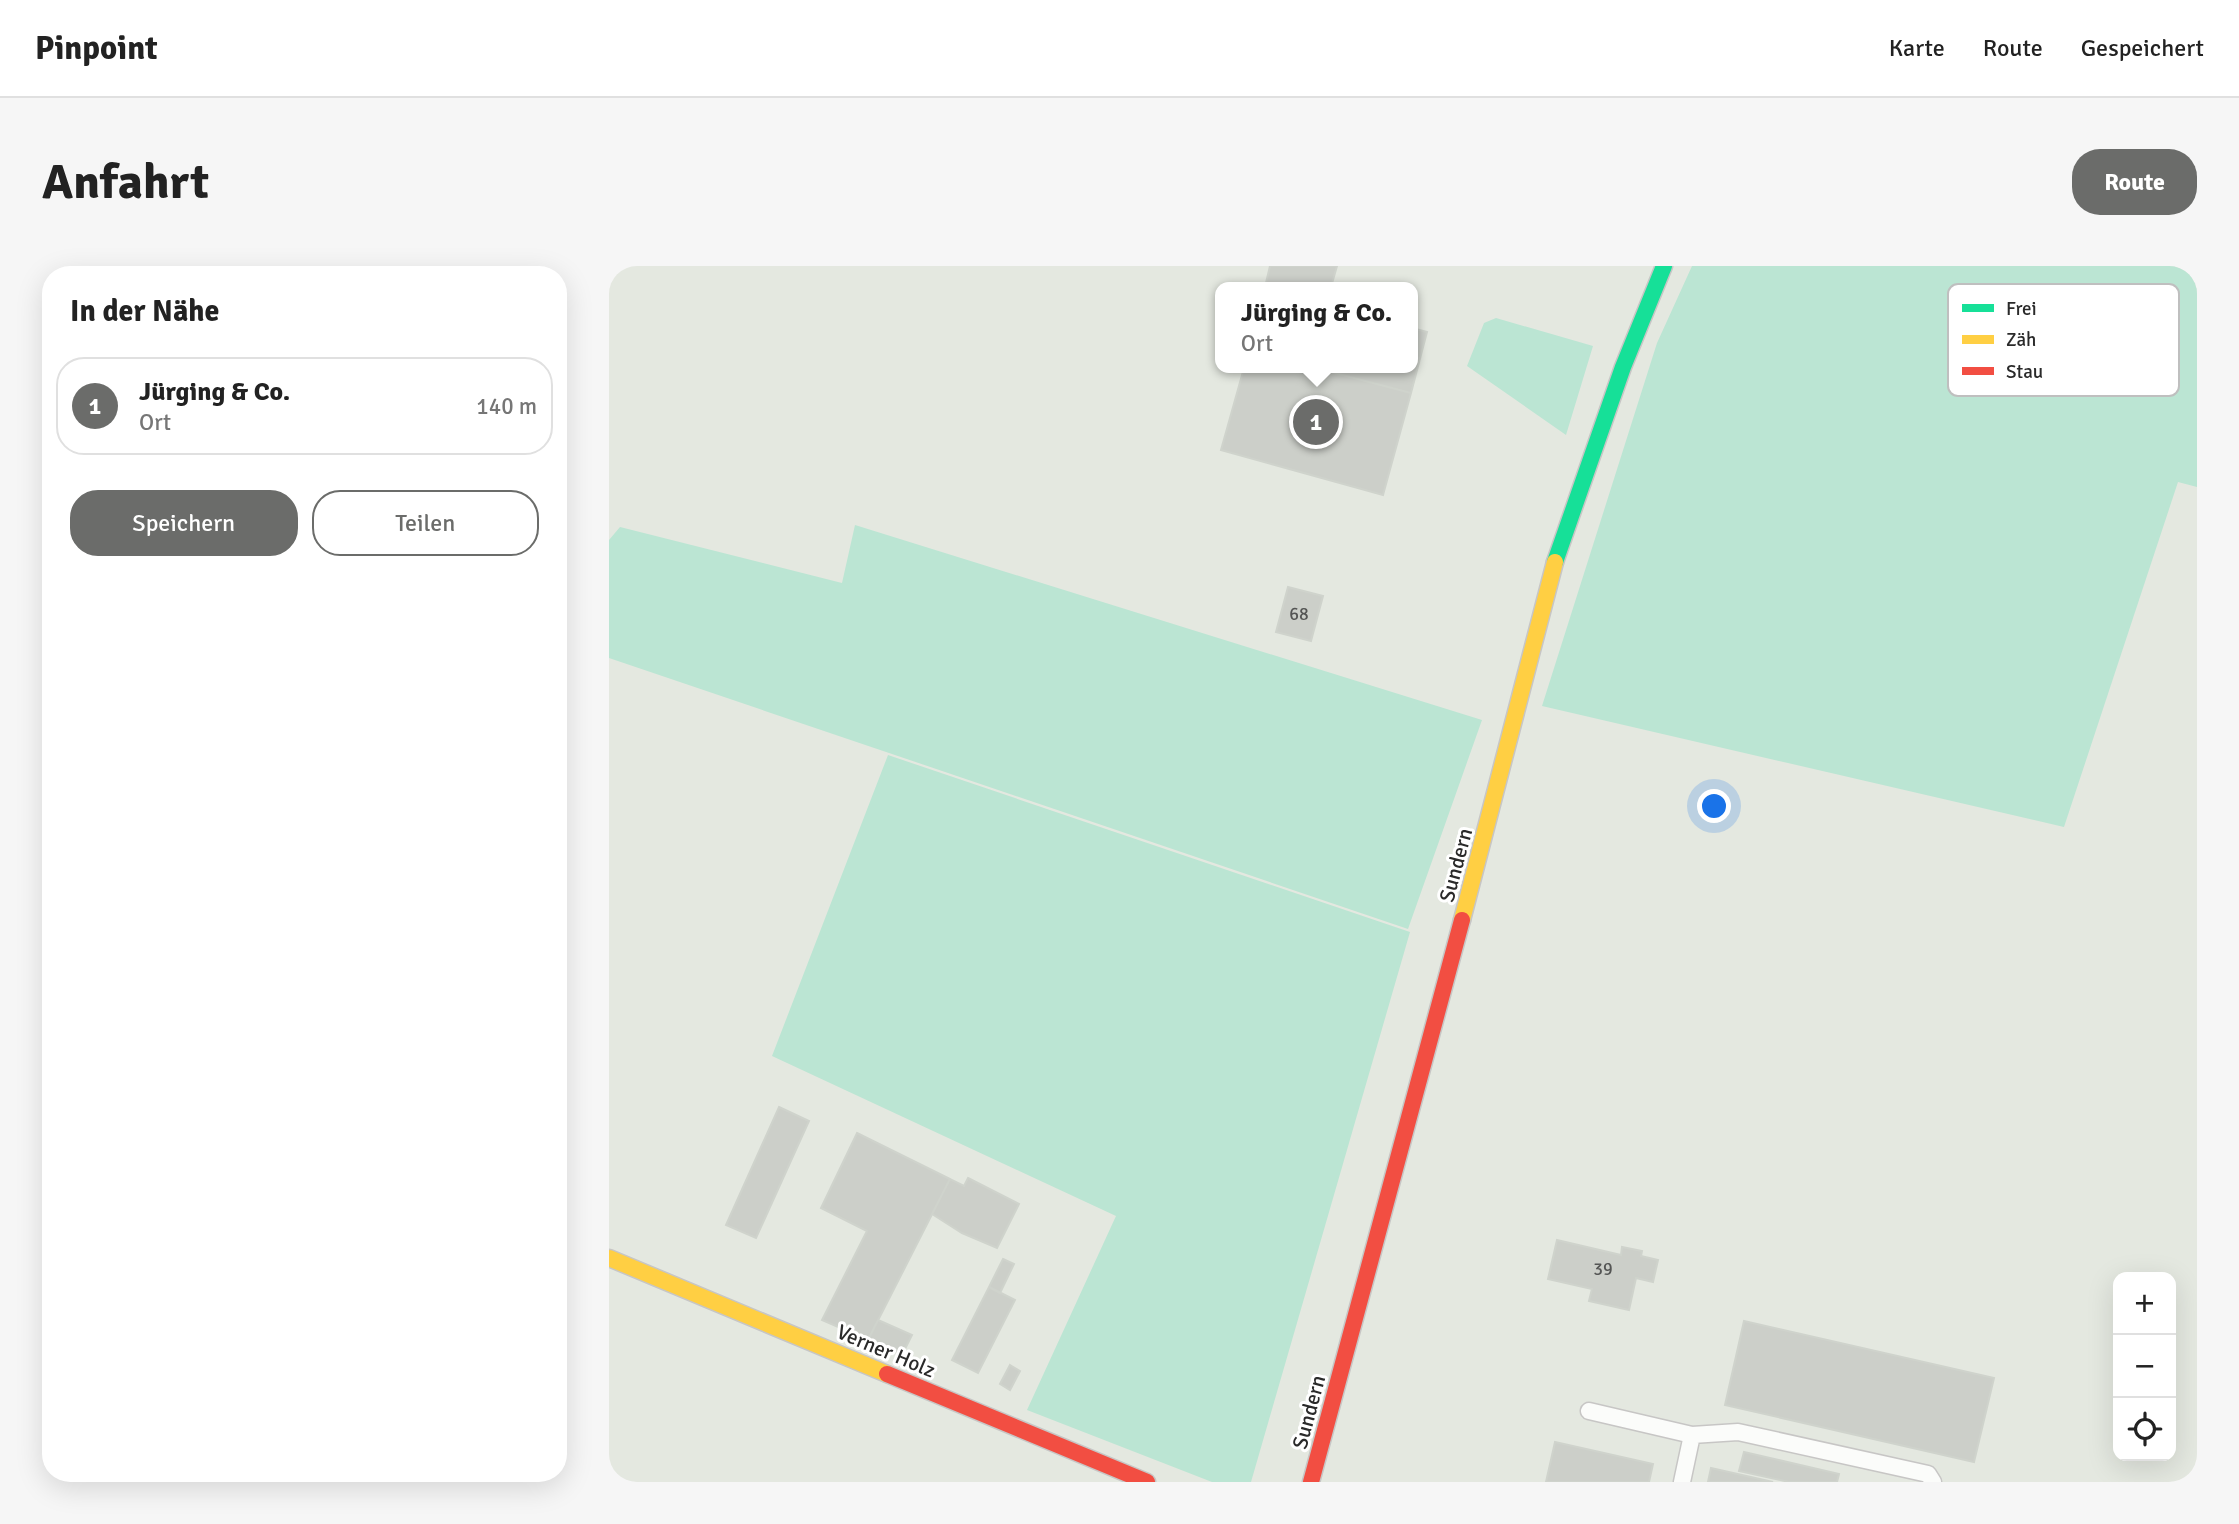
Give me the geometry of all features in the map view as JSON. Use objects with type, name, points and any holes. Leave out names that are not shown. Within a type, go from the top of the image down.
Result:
[{"type":"street","name":"Sundern","points":[[1311,1482],[1484,840],[1552,571],[1614,392],[1664,266]]},
{"type":"street","name":"Verner Holz","points":[[609,1258],[1147,1482]]},
{"type":"lane","points":[[1589,1411],[1692,1435],[1738,1433],[1928,1474],[1933,1482]]},
{"type":"lane","points":[[1682,1482],[1692,1435]]},
{"type":"green space","points":[[1692,266],[2197,266],[2197,487],[2178,482],[2064,827],[1542,706],[1657,343]]},
{"type":"green space","points":[[1496,318],[1593,346],[1566,435],[1467,366],[1484,323]]},
{"type":"green space","points":[[855,525],[1482,720],[1408,929],[609,658],[609,540],[620,527],[842,583]]},
{"type":"green space","points":[[888,755],[1410,932],[1251,1482],[1212,1482],[1027,1410],[1116,1216],[772,1056]]},
{"type":"building","points":[[1270,266],[1337,266],[1332,282],[1266,282]]},
{"type":"building","points":[[1418,330],[1427,332],[1418,366]]},
{"type":"building","points":[[1243,373],[1335,373],[1411,393],[1383,495],[1221,450]]},
{"type":"building","points":[[1335,373],[1416,373],[1411,393]]},
{"type":"building","points":[[1288,587],[1323,596],[1311,641],[1276,632]]},
{"type":"building","points":[[779,1107],[809,1121],[756,1238],[726,1225]]},
{"type":"building","points":[[857,1133],[950,1179],[868,1340],[822,1320],[867,1231],[821,1208]]},
{"type":"building","points":[[968,1178],[1019,1204],[997,1248],[962,1233],[932,1214],[950,1179],[964,1186]]},
{"type":"building","points":[[1557,1240],[1621,1255],[1622,1247],[1642,1251],[1641,1256],[1658,1260],[1653,1282],[1636,1278],[1629,1310],[1589,1301],[1592,1289],[1548,1279]]},
{"type":"building","points":[[1003,1259],[1014,1264],[1000,1293],[989,1287]]},
{"type":"building","points":[[989,1287],[1015,1300],[978,1373],[952,1360]]},
{"type":"building","points":[[878,1320],[912,1335],[902,1355],[868,1340]]},
{"type":"building","points":[[1744,1321],[1994,1378],[1974,1462],[1725,1405]]},
{"type":"building","points":[[1010,1365],[1020,1371],[1010,1390],[1000,1384]]},
{"type":"building","points":[[1555,1442],[1653,1464],[1649,1482],[1546,1482]]},
{"type":"building","points":[[1744,1452],[1839,1474],[1837,1482],[1789,1482],[1739,1471]]},
{"type":"building","points":[[1711,1468],[1773,1482],[1708,1482]]},
{"type":"traffic: fast","points":[[1555,562],[1623,367],[1664,266]]},
{"type":"traffic: slow","points":[[1462,920],[1555,562]]},
{"type":"traffic: slow","points":[[609,1258],[887,1374]]},
{"type":"traffic: jam","points":[[1311,1482],[1462,920]]},
{"type":"traffic: jam","points":[[887,1374],[1147,1482]]},
{"type":"place","name":"Jürging & Co.","points":[[1316,422]]}]
